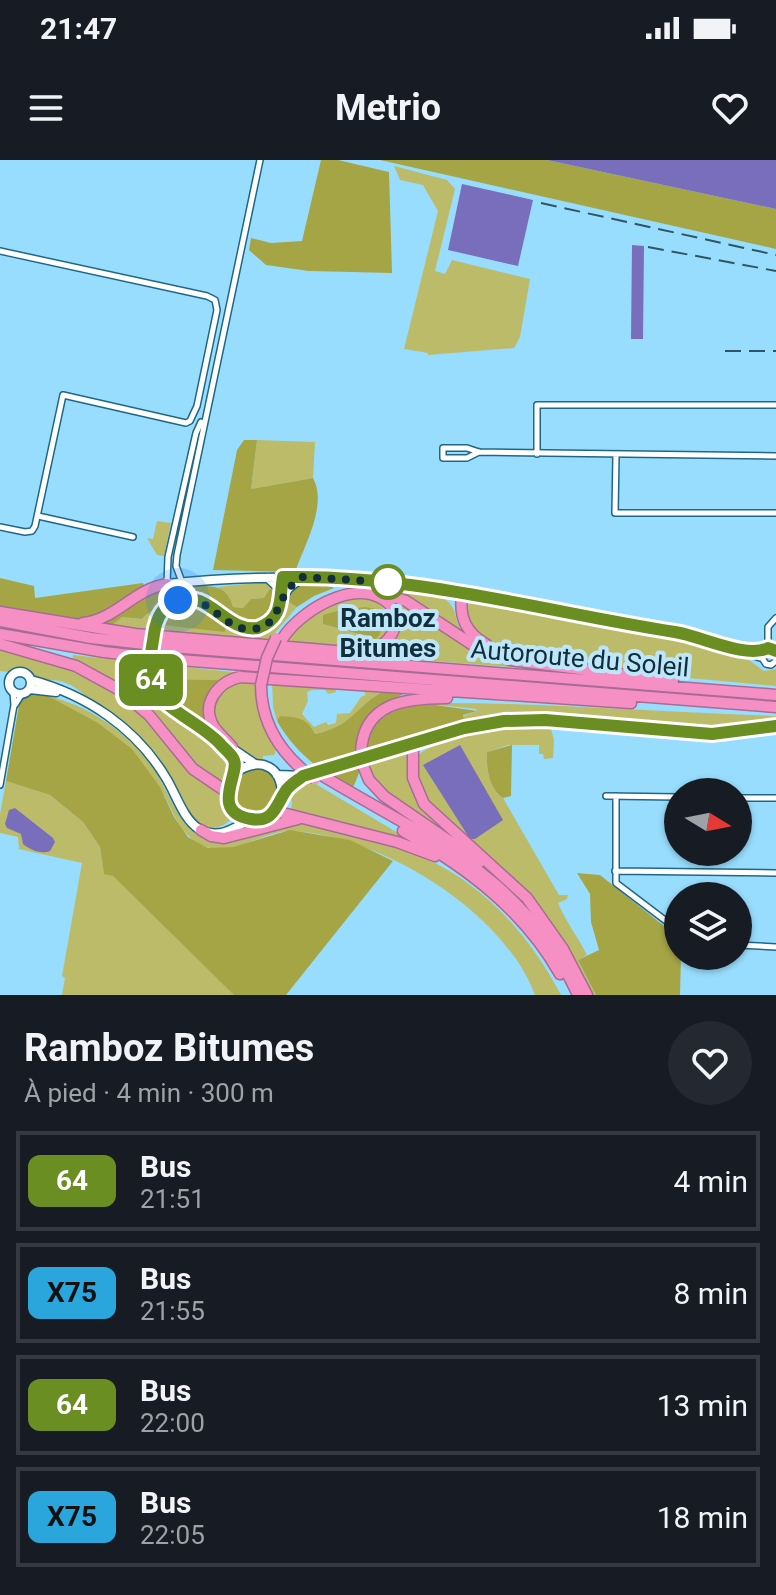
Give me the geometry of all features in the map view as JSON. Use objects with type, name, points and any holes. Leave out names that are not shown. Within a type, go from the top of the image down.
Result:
[{"type":"highway","points":[[49,621],[95,621],[143,591],[167,584]]},
{"type":"highway","points":[[571,995],[533,933],[477,877],[311,774],[294,754],[279,734],[264,685],[279,638],[294,615],[320,597],[354,589],[374,590],[406,601],[494,655],[527,663],[690,683],[704,690]]},
{"type":"highway","points":[[462,594],[462,619],[477,639],[507,653],[573,669]]},
{"type":"highway","points":[[0,612],[168,637],[372,652],[390,639],[394,627],[393,615],[380,598],[364,595],[341,597],[308,612],[279,638]]},
{"type":"highway","name":"Autoroute du Soleil","points":[[0,621],[91,638],[171,647],[776,695]]},
{"type":"highway","name":"Autoroute du Soleil","points":[[0,634],[156,658],[776,707]]},
{"type":"highway","points":[[0,644],[76,666],[118,689],[149,715],[198,773],[227,792]]},
{"type":"highway","points":[[232,747],[213,725],[210,705],[213,694],[221,685],[240,677],[510,697],[693,707],[707,703]]},
{"type":"highway","points":[[510,697],[420,698],[396,703],[380,712],[370,724],[362,742],[362,759],[369,780],[380,793],[465,851],[517,896],[561,953],[583,995]]},
{"type":"highway","points":[[413,743],[413,778],[424,804],[527,898],[563,949],[583,995]]},
{"type":"highway","points":[[311,774],[454,852],[496,882],[544,937],[583,995]]},
{"type":"highway","points":[[275,811],[418,849],[477,877]]},
{"type":"highway","points":[[201,830],[224,838],[290,819],[307,818]]},
{"type":"main road","points":[[255,764],[160,699],[152,687],[150,668],[156,624],[169,604],[190,598],[204,603],[236,626],[258,628],[275,617],[282,601],[286,577]]},
{"type":"main road","points":[[284,590],[302,577]]},
{"type":"main road","points":[[167,584],[316,577],[380,581],[462,594]]},
{"type":"main road","points":[[268,578],[284,590]]},
{"type":"main road","points":[[14,684],[55,692],[108,716],[132,735],[150,755],[187,816],[201,830],[226,832],[250,819],[265,818],[275,811],[282,794],[311,774]]},
{"type":"main road","points":[[277,775],[311,774],[478,725],[516,720],[712,734],[776,726]]},
{"type":"main road","points":[[214,736],[232,757],[235,773]]},
{"type":"main road","points":[[226,832],[233,822],[235,811],[227,792],[235,773],[244,766],[266,766],[277,775],[282,794]]},
{"type":"main road","points":[[235,811],[250,819]]},
{"type":"street","points":[[182,583],[176,561],[260,160]]},
{"type":"street","points":[[0,251],[207,296],[217,304],[197,406],[190,421],[186,423],[63,395],[38,516],[32,531],[0,527]]},
{"type":"street","points":[[537,454],[537,405],[776,405]]},
{"type":"street","points":[[167,584],[168,557],[196,433],[206,414]]},
{"type":"street","points":[[479,452],[467,458],[443,458],[443,448],[537,454],[776,456]]},
{"type":"street","points":[[616,455],[615,513],[776,513]]},
{"type":"street","points":[[38,516],[133,537]]},
{"type":"street","points":[[462,594],[687,634],[761,655]]},
{"type":"street","points":[[761,655],[768,648],[768,627],[776,618]]},
{"type":"street","points":[[768,648],[776,651]]},
{"type":"street","points":[[761,655],[763,663],[774,664]]},
{"type":"street","points":[[0,785],[14,705],[14,684]]},
{"type":"street","points":[[606,796],[664,797]]},
{"type":"street","points":[[616,796],[616,883],[664,919]]},
{"type":"street","points":[[752,798],[776,798]]},
{"type":"street","points":[[615,871],[776,873]]},
{"type":"street","points":[[752,946],[776,947]]},
{"type":"shaded area","points":[[321,160],[338,160],[389,172],[392,273],[309,271],[266,265],[249,250],[251,238],[271,243],[302,241]]},
{"type":"shaded area","points":[[380,160],[547,160],[776,209],[776,249]]},
{"type":"shaded area","points":[[547,160],[776,160],[776,209]]},
{"type":"shaded area","points":[[394,166],[447,180],[455,189],[435,271],[445,274],[452,260],[530,279],[520,337],[514,348],[428,355],[404,349],[438,211],[423,185],[400,180]]},
{"type":"shaded area","points":[[462,184],[533,200],[518,266],[448,250]]},
{"type":"shaded area","points":[[632,245],[644,246],[643,339],[631,339]]},
{"type":"shaded area","points":[[244,440],[257,440],[251,489],[313,478],[318,500],[316,513],[295,572],[213,570],[237,450]]},
{"type":"shaded area","points":[[257,440],[315,442],[313,478],[251,489]]},
{"type":"shaded area","points":[[157,521],[171,523],[164,556],[157,555],[147,538],[153,539]]},
{"type":"shaded area","points":[[0,578],[34,586],[35,598],[143,583],[148,594],[187,587],[217,588],[227,594],[233,607],[243,608],[251,599],[264,598],[270,589],[276,590],[276,601],[268,618],[249,625],[196,595],[181,595],[160,605],[142,619],[122,617],[110,627],[0,606]]},
{"type":"shaded area","points":[[265,582],[276,590],[264,598],[251,599],[243,608],[233,607],[226,592],[217,587]]},
{"type":"shaded area","points":[[302,582],[321,582],[334,588],[297,607],[287,601],[293,586]]},
{"type":"shaded area","points":[[389,588],[442,597],[453,608],[471,648],[562,671],[381,657],[381,653],[393,643],[399,628],[389,597]]},
{"type":"shaded area","points":[[367,600],[379,604],[386,614],[388,632],[374,647],[284,643],[305,620],[340,603]],"holes":[[[373,608],[371,638],[323,624],[344,609]]]},
{"type":"shaded area","points":[[473,600],[691,639],[742,655],[764,671],[776,669],[776,686],[656,675],[521,654],[478,636],[468,626],[465,608]]},
{"type":"shaded area","points":[[287,601],[297,607],[268,641],[110,627],[122,617],[142,619],[153,609],[158,609],[152,623],[225,631],[225,625],[235,630],[253,632],[269,625]]},
{"type":"shaded area","points":[[180,604],[201,606],[225,625],[225,632],[163,625],[170,609]]},
{"type":"shaded area","points":[[373,608],[382,619],[376,639],[323,624],[323,615]]},
{"type":"shaded area","points":[[0,648],[76,670],[115,691],[147,717],[222,792],[230,820],[216,827],[206,827],[197,822],[184,806],[162,764],[131,730],[68,684],[39,680],[23,671],[0,671]]},
{"type":"shaded area","points":[[73,655],[145,663],[149,685],[158,701],[215,741],[225,753],[231,768],[223,783],[199,768],[147,709],[72,661]]},
{"type":"shaded area","points":[[156,664],[233,672],[233,676],[223,680],[161,679],[159,689],[155,680]]},
{"type":"shaded area","points":[[161,679],[223,680],[207,695],[205,723],[167,700],[159,689]]},
{"type":"shaded area","points":[[256,680],[268,734],[276,750],[274,755],[263,756],[263,761],[228,739],[213,717],[213,701],[232,682]]},
{"type":"shaded area","points":[[272,682],[335,687],[336,692],[328,694],[325,690],[307,692],[308,701],[302,714],[314,727],[326,722],[328,725],[336,723],[337,714],[350,713],[361,697],[366,695],[363,690],[382,692],[345,722],[315,734],[281,716],[277,721]]},
{"type":"shaded area","points":[[382,692],[402,692],[402,695],[384,704],[365,724],[358,742],[359,772],[352,790],[310,760],[292,743],[277,721],[280,716],[292,717],[301,719],[315,734],[327,731],[345,722]]},
{"type":"shaded area","points":[[31,693],[48,696],[98,723],[132,749],[160,787],[174,817],[188,837],[208,848],[233,847],[290,830],[350,840],[393,861],[286,995],[234,995],[113,876],[104,874],[100,847],[83,822],[50,795],[6,781],[19,705],[23,697]]},
{"type":"shaded area","points":[[48,696],[79,707],[122,734],[145,758],[179,815],[199,836],[222,841],[287,825],[313,825],[402,849],[449,871],[488,899],[505,916],[536,954],[561,995],[535,995],[519,964],[496,934],[467,907],[435,883],[363,846],[293,831],[271,834],[226,848],[215,849],[195,841],[182,829],[154,782]]},
{"type":"shaded area","points":[[422,703],[776,716],[776,723],[712,729],[510,715],[465,724],[463,716],[476,709]]},
{"type":"shaded area","points":[[422,703],[477,711],[463,715],[465,724],[367,754],[371,733],[383,718]]},
{"type":"shaded area","points":[[522,724],[550,725],[554,740],[553,758],[544,759],[543,754],[539,754],[539,745],[508,745],[487,752],[489,778],[559,895],[568,895],[567,899],[558,903],[587,955],[578,960],[596,995],[590,995],[536,906],[433,809],[418,780],[416,757],[438,743],[466,733]]},
{"type":"shaded area","points":[[460,745],[503,820],[475,839],[470,839],[423,765]]},
{"type":"shaded area","points":[[512,745],[511,796],[503,798],[489,778],[487,752]]},
{"type":"shaded area","points":[[403,752],[408,756],[410,778],[444,829],[388,794],[372,774],[368,762]]},
{"type":"shaded area","points":[[255,768],[271,775],[278,791],[271,807],[255,814],[239,807],[232,791],[239,775]]},
{"type":"shaded area","points":[[6,781],[50,795],[83,822],[100,847],[104,873],[113,876],[235,995],[62,995],[65,978],[62,976],[82,863],[19,849],[18,837],[0,833]]},
{"type":"shaded area","points":[[311,781],[418,845],[291,810],[292,801],[288,798],[288,792]]},
{"type":"shaded area","points":[[15,808],[53,838],[55,842],[50,851],[39,852],[28,848],[23,844],[21,834],[7,828],[5,824],[9,810]]},
{"type":"shaded area","points":[[577,873],[600,875],[664,926],[664,970],[681,970],[680,995],[596,995],[578,960],[599,950],[591,922],[590,894]]},
{"type":"railway","points":[[541,203],[776,255]]},
{"type":"railway","points":[[648,247],[776,271]]},
{"type":"railway","points":[[725,351],[776,351]]},
{"type":"bus line","name":"64","points":[[776,651],[768,648],[761,652],[746,652],[687,634],[411,585],[359,579],[283,577],[282,601],[277,615],[258,628],[236,626],[198,600],[181,599],[169,604],[156,624],[150,675],[152,687],[160,699],[214,736],[232,757],[235,773],[228,785],[229,802],[238,814],[254,820],[272,814],[282,794],[303,776],[493,722],[545,720],[712,734],[776,726]]},
{"type":"place","name":"Ramboz Bitumes","points":[[388,582]]},
{"type":"route","points":[[178,600],[198,600],[230,623],[251,629],[264,626],[277,615],[288,589],[302,577],[388,582]]}]
